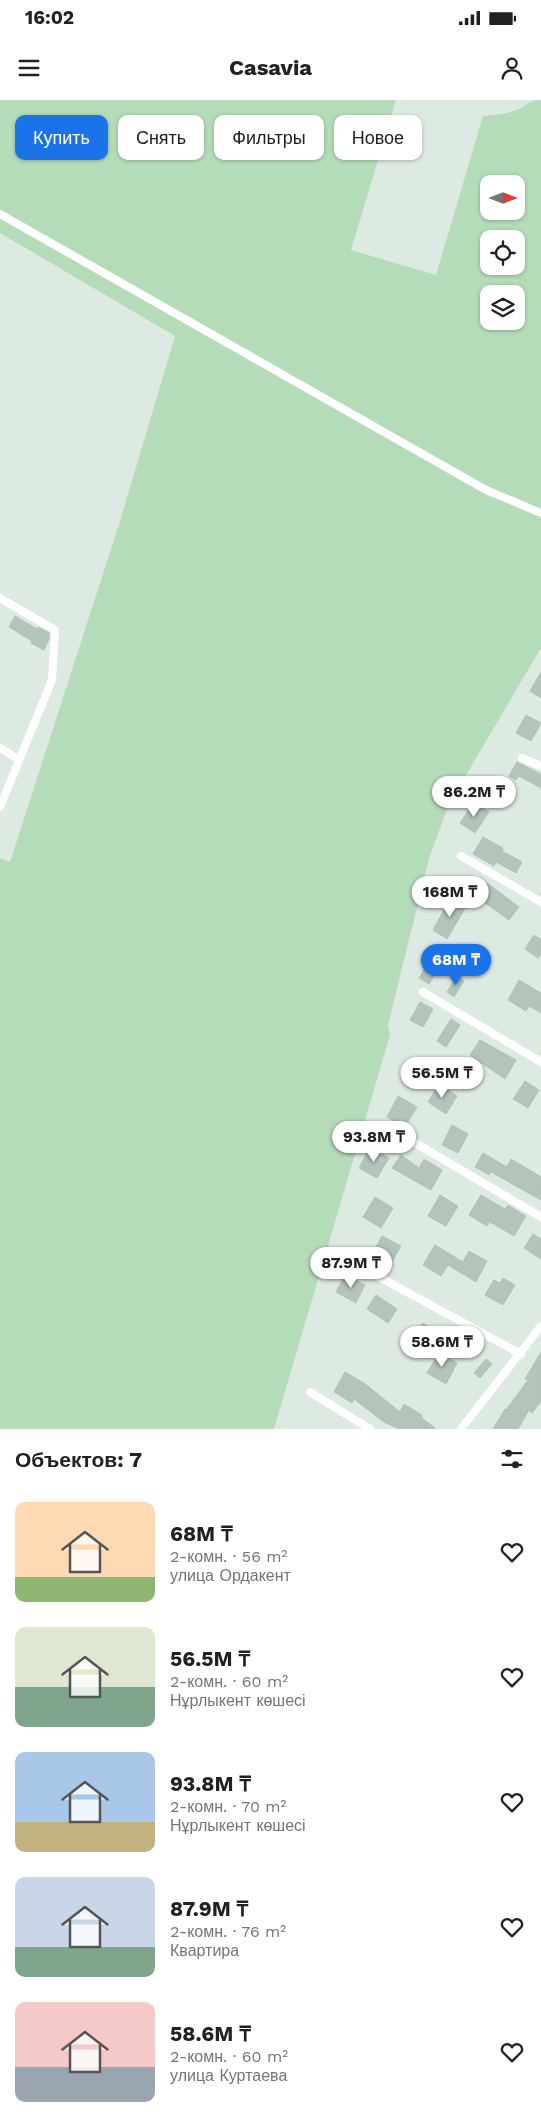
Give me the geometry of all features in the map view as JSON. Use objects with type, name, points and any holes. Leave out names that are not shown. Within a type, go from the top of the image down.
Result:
[{"type":"street","points":[[0,214],[486,490],[541,513]]},
{"type":"street","points":[[0,598],[55,630],[52,680],[18,759],[0,807]]},
{"type":"street","points":[[0,748],[18,759]]},
{"type":"street","points":[[522,758],[541,766]]},
{"type":"street","points":[[461,856],[541,902]]},
{"type":"street","points":[[423,992],[541,1062]]},
{"type":"street","points":[[395,1131],[541,1217]]},
{"type":"street","points":[[346,1259],[521,1354]]},
{"type":"street","points":[[461,1429],[540,1331]]},
{"type":"street","points":[[310,1392],[370,1429]]},
{"type":"green space","points":[[0,100],[396,100],[392,115],[334,115],[334,160],[378,160],[351,250],[436,275],[483,116],[510,112],[541,100],[541,648],[450,802],[430,855],[388,1025],[390,1035],[274,1429],[0,1429],[0,858],[10,862],[121,518],[175,336],[0,233]]},
{"type":"building","points":[[15,616],[37,629],[38,627],[49,633],[49,639],[44,650],[9,627]]},
{"type":"building","points":[[541,672],[541,698],[530,691]]},
{"type":"building","points":[[526,715],[541,723],[531,741],[516,733]]},
{"type":"building","points":[[517,762],[541,774],[541,788],[519,776],[516,780],[509,776]]},
{"type":"building","points":[[474,802],[489,812],[475,833],[460,823]]},
{"type":"building","points":[[483,837],[503,848],[502,851],[522,862],[516,873],[496,862],[494,866],[473,854]]},
{"type":"building","points":[[487,883],[519,907],[509,920],[477,897]]},
{"type":"building","points":[[451,897],[467,905],[447,939],[433,930]]},
{"type":"building","points":[[534,935],[541,940],[541,954],[538,958],[525,949]]},
{"type":"building","points":[[433,955],[443,961],[429,984],[419,978]]},
{"type":"building","points":[[457,976],[464,981],[454,997],[447,992]]},
{"type":"building","points":[[519,980],[541,993],[541,1013],[529,1006],[526,1011],[508,1000]]},
{"type":"building","points":[[420,1002],[433,1009],[423,1027],[410,1020]]},
{"type":"building","points":[[451,1019],[460,1025],[446,1047],[437,1041]]},
{"type":"building","points":[[480,1040],[516,1060],[505,1079],[470,1055]]},
{"type":"building","points":[[525,1081],[539,1090],[528,1108],[513,1099]]},
{"type":"building","points":[[439,1084],[457,1096],[446,1114],[428,1102]]},
{"type":"building","points":[[398,1096],[417,1107],[405,1127],[387,1117]]},
{"type":"building","points":[[452,1125],[468,1134],[458,1153],[442,1145]]},
{"type":"building","points":[[370,1147],[389,1158],[377,1178],[359,1168]]},
{"type":"building","points":[[483,1153],[507,1167],[511,1159],[541,1177],[541,1200],[491,1172],[489,1175],[475,1167]]},
{"type":"building","points":[[401,1155],[419,1168],[424,1159],[442,1170],[431,1190],[392,1168]]},
{"type":"building","points":[[440,1195],[458,1206],[446,1226],[428,1216]]},
{"type":"building","points":[[481,1195],[505,1209],[508,1205],[526,1216],[514,1236],[490,1222],[487,1226],[469,1215]]},
{"type":"building","points":[[375,1197],[393,1208],[381,1228],[363,1217]]},
{"type":"building","points":[[533,1234],[541,1239],[541,1259],[524,1248]]},
{"type":"building","points":[[382,1236],[401,1246],[389,1267],[371,1256]]},
{"type":"building","points":[[435,1245],[463,1262],[469,1251],[487,1261],[476,1282],[448,1265],[441,1276],[423,1265]]},
{"type":"building","points":[[345,1275],[365,1285],[356,1303],[336,1292]]},
{"type":"building","points":[[503,1278],[515,1285],[503,1305],[485,1295],[494,1280],[500,1283]]},
{"type":"building","points":[[376,1295],[397,1309],[388,1323],[367,1309]]},
{"type":"building","points":[[423,1323],[441,1335],[431,1350],[413,1338]]},
{"type":"building","points":[[541,1352],[541,1401],[532,1413],[529,1410],[518,1429],[493,1429],[505,1409],[528,1380],[525,1379]]},
{"type":"building","points":[[439,1353],[457,1363],[446,1384],[427,1373]]},
{"type":"building","points":[[486,1359],[492,1364],[480,1378],[474,1373]]},
{"type":"building","points":[[345,1372],[364,1383],[400,1412],[404,1404],[422,1415],[421,1417],[436,1429],[399,1429],[384,1422],[354,1399],[352,1403],[334,1392]]}]
